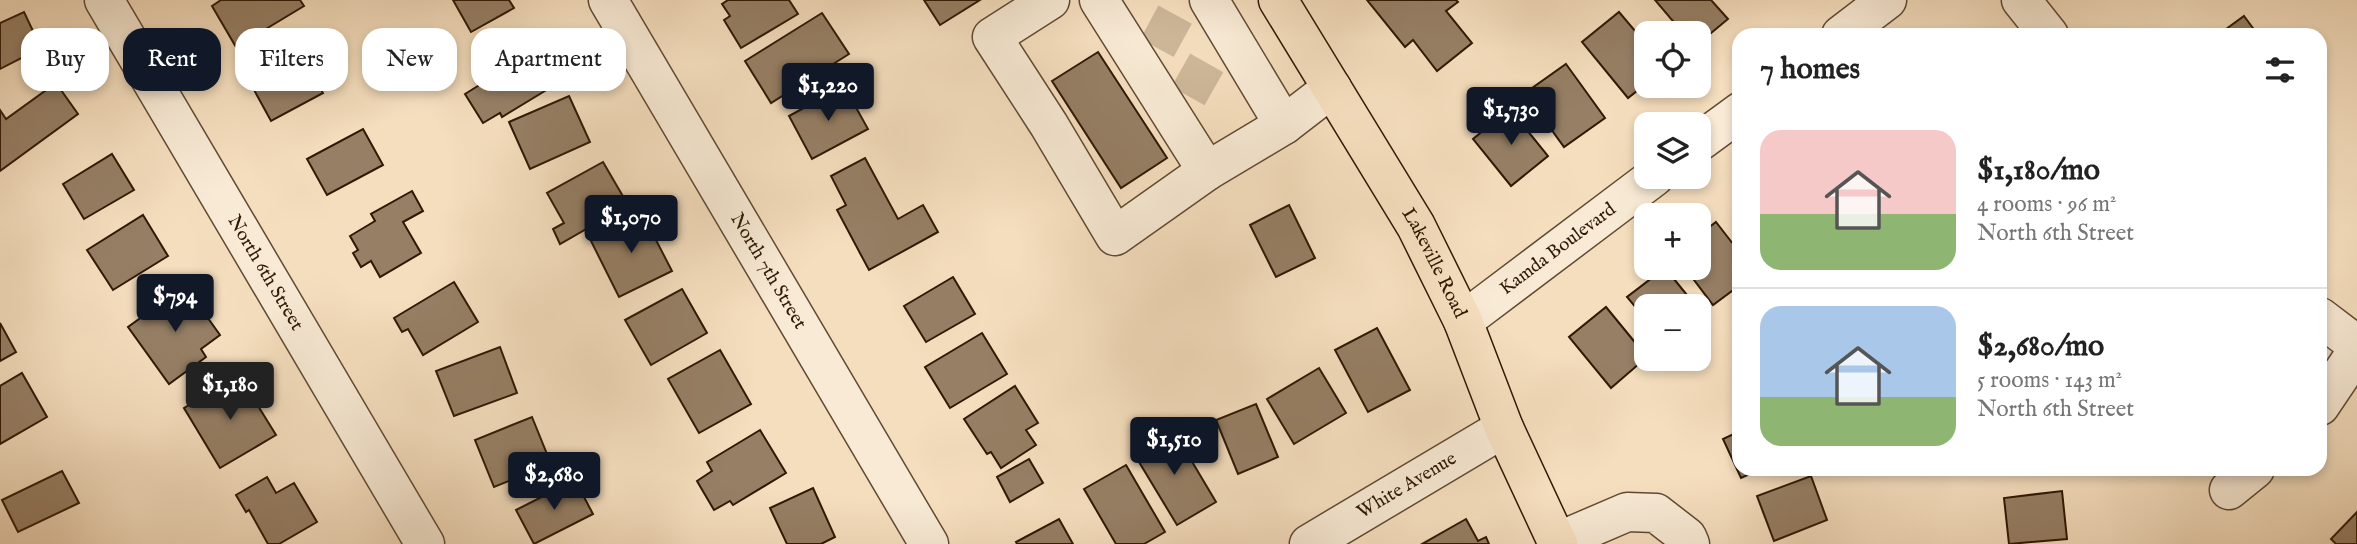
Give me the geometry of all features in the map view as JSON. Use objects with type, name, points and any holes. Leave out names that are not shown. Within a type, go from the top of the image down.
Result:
[{"type":"main road","name":"Lakeville Road","points":[[1278,0],[1416,226],[1462,321],[1504,428],[1558,543]]},
{"type":"street","name":"North 6th Street","points":[[104,0],[425,544]]},
{"type":"street","name":"North 7th Street","points":[[608,0],[929,544]]},
{"type":"street","points":[[1050,0],[992,37],[1049,125],[1115,236],[1207,171],[1284,125],[1332,88]]},
{"type":"street","points":[[1099,0],[1151,59],[1181,108],[1207,171]]},
{"type":"street","points":[[1850,28],[1887,0]]},
{"type":"street","points":[[2021,0],[2043,28]]},
{"type":"street","points":[[1216,26],[1284,125]]},
{"type":"street","points":[[1711,133],[1732,118]]},
{"type":"street","name":"Kamda Boulevard","points":[[1462,321],[1638,189]]},
{"type":"street","points":[[2327,322],[2357,345]]},
{"type":"street","points":[[2327,396],[2357,351]]},
{"type":"street","name":"White Avenue","points":[[1309,544],[1504,428]]},
{"type":"street","points":[[1558,543],[1628,512],[1656,513],[1687,537],[1690,544]]},
{"type":"building","points":[[221,0],[300,0],[304,6],[268,28],[235,28],[235,45],[212,6]]},
{"type":"building","points":[[453,0],[509,0],[514,8],[478,28],[471,28],[471,32]]},
{"type":"building","points":[[728,0],[789,0],[798,14],[741,48],[724,20],[730,16],[722,4]]},
{"type":"building","points":[[924,0],[980,0],[940,25]]},
{"type":"building","points":[[1367,0],[1456,0],[1458,2],[1446,11],[1472,43],[1437,71],[1413,40],[1405,47]]},
{"type":"building","points":[[1655,0],[1711,0],[1728,19],[1711,33],[1711,21],[1673,21]]},
{"type":"building","points":[[24,12],[32,28],[21,28],[21,58],[0,69],[0,23]]},
{"type":"building","points":[[1619,12],[1634,30],[1634,93],[1628,98],[1582,42]]},
{"type":"building","points":[[822,13],[849,54],[771,103],[745,61]]},
{"type":"building","points":[[2244,16],[2253,28],[2228,28]]},
{"type":"building","points":[[1098,52],[1167,158],[1121,188],[1052,81]]},
{"type":"building","points":[[1566,64],[1605,118],[1564,147],[1525,93]]},
{"type":"building","points":[[844,86],[868,129],[812,159],[789,116]]},
{"type":"building","points":[[471,90],[545,91],[502,117],[500,113],[483,123],[465,94]]},
{"type":"building","points":[[45,91],[62,91],[78,114],[0,171],[0,110],[6,119]]},
{"type":"building","points":[[255,91],[322,91],[323,93],[271,121]]},
{"type":"building","points":[[569,96],[590,142],[530,169],[509,122]]},
{"type":"building","points":[[1510,109],[1548,156],[1511,186],[1473,139]]},
{"type":"building","points":[[363,129],[383,165],[327,195],[307,159]]},
{"type":"building","points":[[112,154],[134,190],[84,219],[63,184]]},
{"type":"building","points":[[865,158],[898,219],[923,205],[938,232],[869,270],[837,210],[846,205],[831,176]]},
{"type":"building","points":[[603,162],[628,205],[560,244],[553,229],[564,223],[547,193]]},
{"type":"building","points":[[412,191],[423,211],[403,222],[421,253],[380,277],[371,261],[361,267],[353,253],[358,250],[350,236],[375,221],[371,214]]},
{"type":"building","points":[[1289,205],[1315,258],[1276,277],[1250,225]]},
{"type":"building","points":[[642,213],[672,271],[619,297],[590,239]]},
{"type":"building","points":[[143,215],[168,256],[113,290],[87,250]]},
{"type":"building","points":[[1716,222],[1732,243],[1732,291],[1713,305],[1711,294],[1705,294],[1694,280],[1711,280],[1711,226]]},
{"type":"building","points":[[953,277],[975,314],[926,342],[904,306]]},
{"type":"building","points":[[1649,280],[1675,280],[1686,294],[1634,294],[1634,305],[1627,297]]},
{"type":"building","points":[[454,282],[478,322],[423,355],[408,329],[402,332],[394,318]]},
{"type":"building","points":[[185,286],[220,335],[201,349],[206,357],[169,384],[128,327]]},
{"type":"building","points":[[682,289],[707,333],[651,365],[625,320]]},
{"type":"building","points":[[1606,307],[1634,341],[1634,368],[1611,388],[1569,337]]},
{"type":"building","points":[[0,323],[16,352],[0,361]]},
{"type":"building","points":[[1377,328],[1410,390],[1368,412],[1335,350]]},
{"type":"building","points":[[982,333],[1007,374],[950,408],[925,367]]},
{"type":"building","points":[[500,347],[517,393],[454,416],[436,371]]},
{"type":"building","points":[[720,350],[751,404],[699,433],[668,379]]},
{"type":"building","points":[[1319,368],[1346,413],[1294,444],[1267,399]]},
{"type":"building","points":[[22,373],[47,417],[0,444],[0,386]]},
{"type":"building","points":[[239,375],[276,435],[220,468],[184,408]]},
{"type":"building","points":[[1015,386],[1038,423],[1026,430],[1036,445],[1001,468],[991,452],[987,454],[964,419]]},
{"type":"building","points":[[1256,404],[1278,457],[1238,474],[1216,420]]},
{"type":"building","points":[[532,417],[551,464],[494,487],[475,440]]},
{"type":"building","points":[[1172,428],[1216,502],[1177,525],[1133,452]]},
{"type":"building","points":[[760,430],[786,473],[733,505],[730,501],[714,510],[697,481],[712,471],[707,462]]},
{"type":"building","points":[[1732,435],[1732,458],[1723,439]]},
{"type":"building","points":[[1029,459],[1043,483],[1010,502],[997,477]]},
{"type":"building","points":[[1126,465],[1165,532],[1144,544],[1116,544],[1084,489]]},
{"type":"building","points":[[62,471],[79,503],[18,532],[2,500]]},
{"type":"building","points":[[1811,476],[1827,520],[1774,541],[1757,496]]},
{"type":"building","points":[[267,477],[276,493],[294,483],[317,522],[279,544],[268,544],[249,510],[246,512],[236,495]]},
{"type":"building","points":[[575,480],[593,514],[534,544],[516,510]]},
{"type":"building","points":[[813,488],[835,537],[821,544],[787,544],[770,508]]},
{"type":"building","points":[[2062,491],[2067,539],[2009,544],[2004,498]]},
{"type":"building","points":[[2357,512],[2357,544],[2336,544],[2331,539]]},
{"type":"building","points":[[1059,519],[1073,544],[1017,544],[1016,542]]},
{"type":"building","points":[[1466,519],[1478,541],[1486,537],[1489,544],[1422,544]]},
{"type":"tunnel","points":[[1157,48],[1183,0]]},
{"type":"tunnel","points":[[1188,96],[1214,50]]}]
